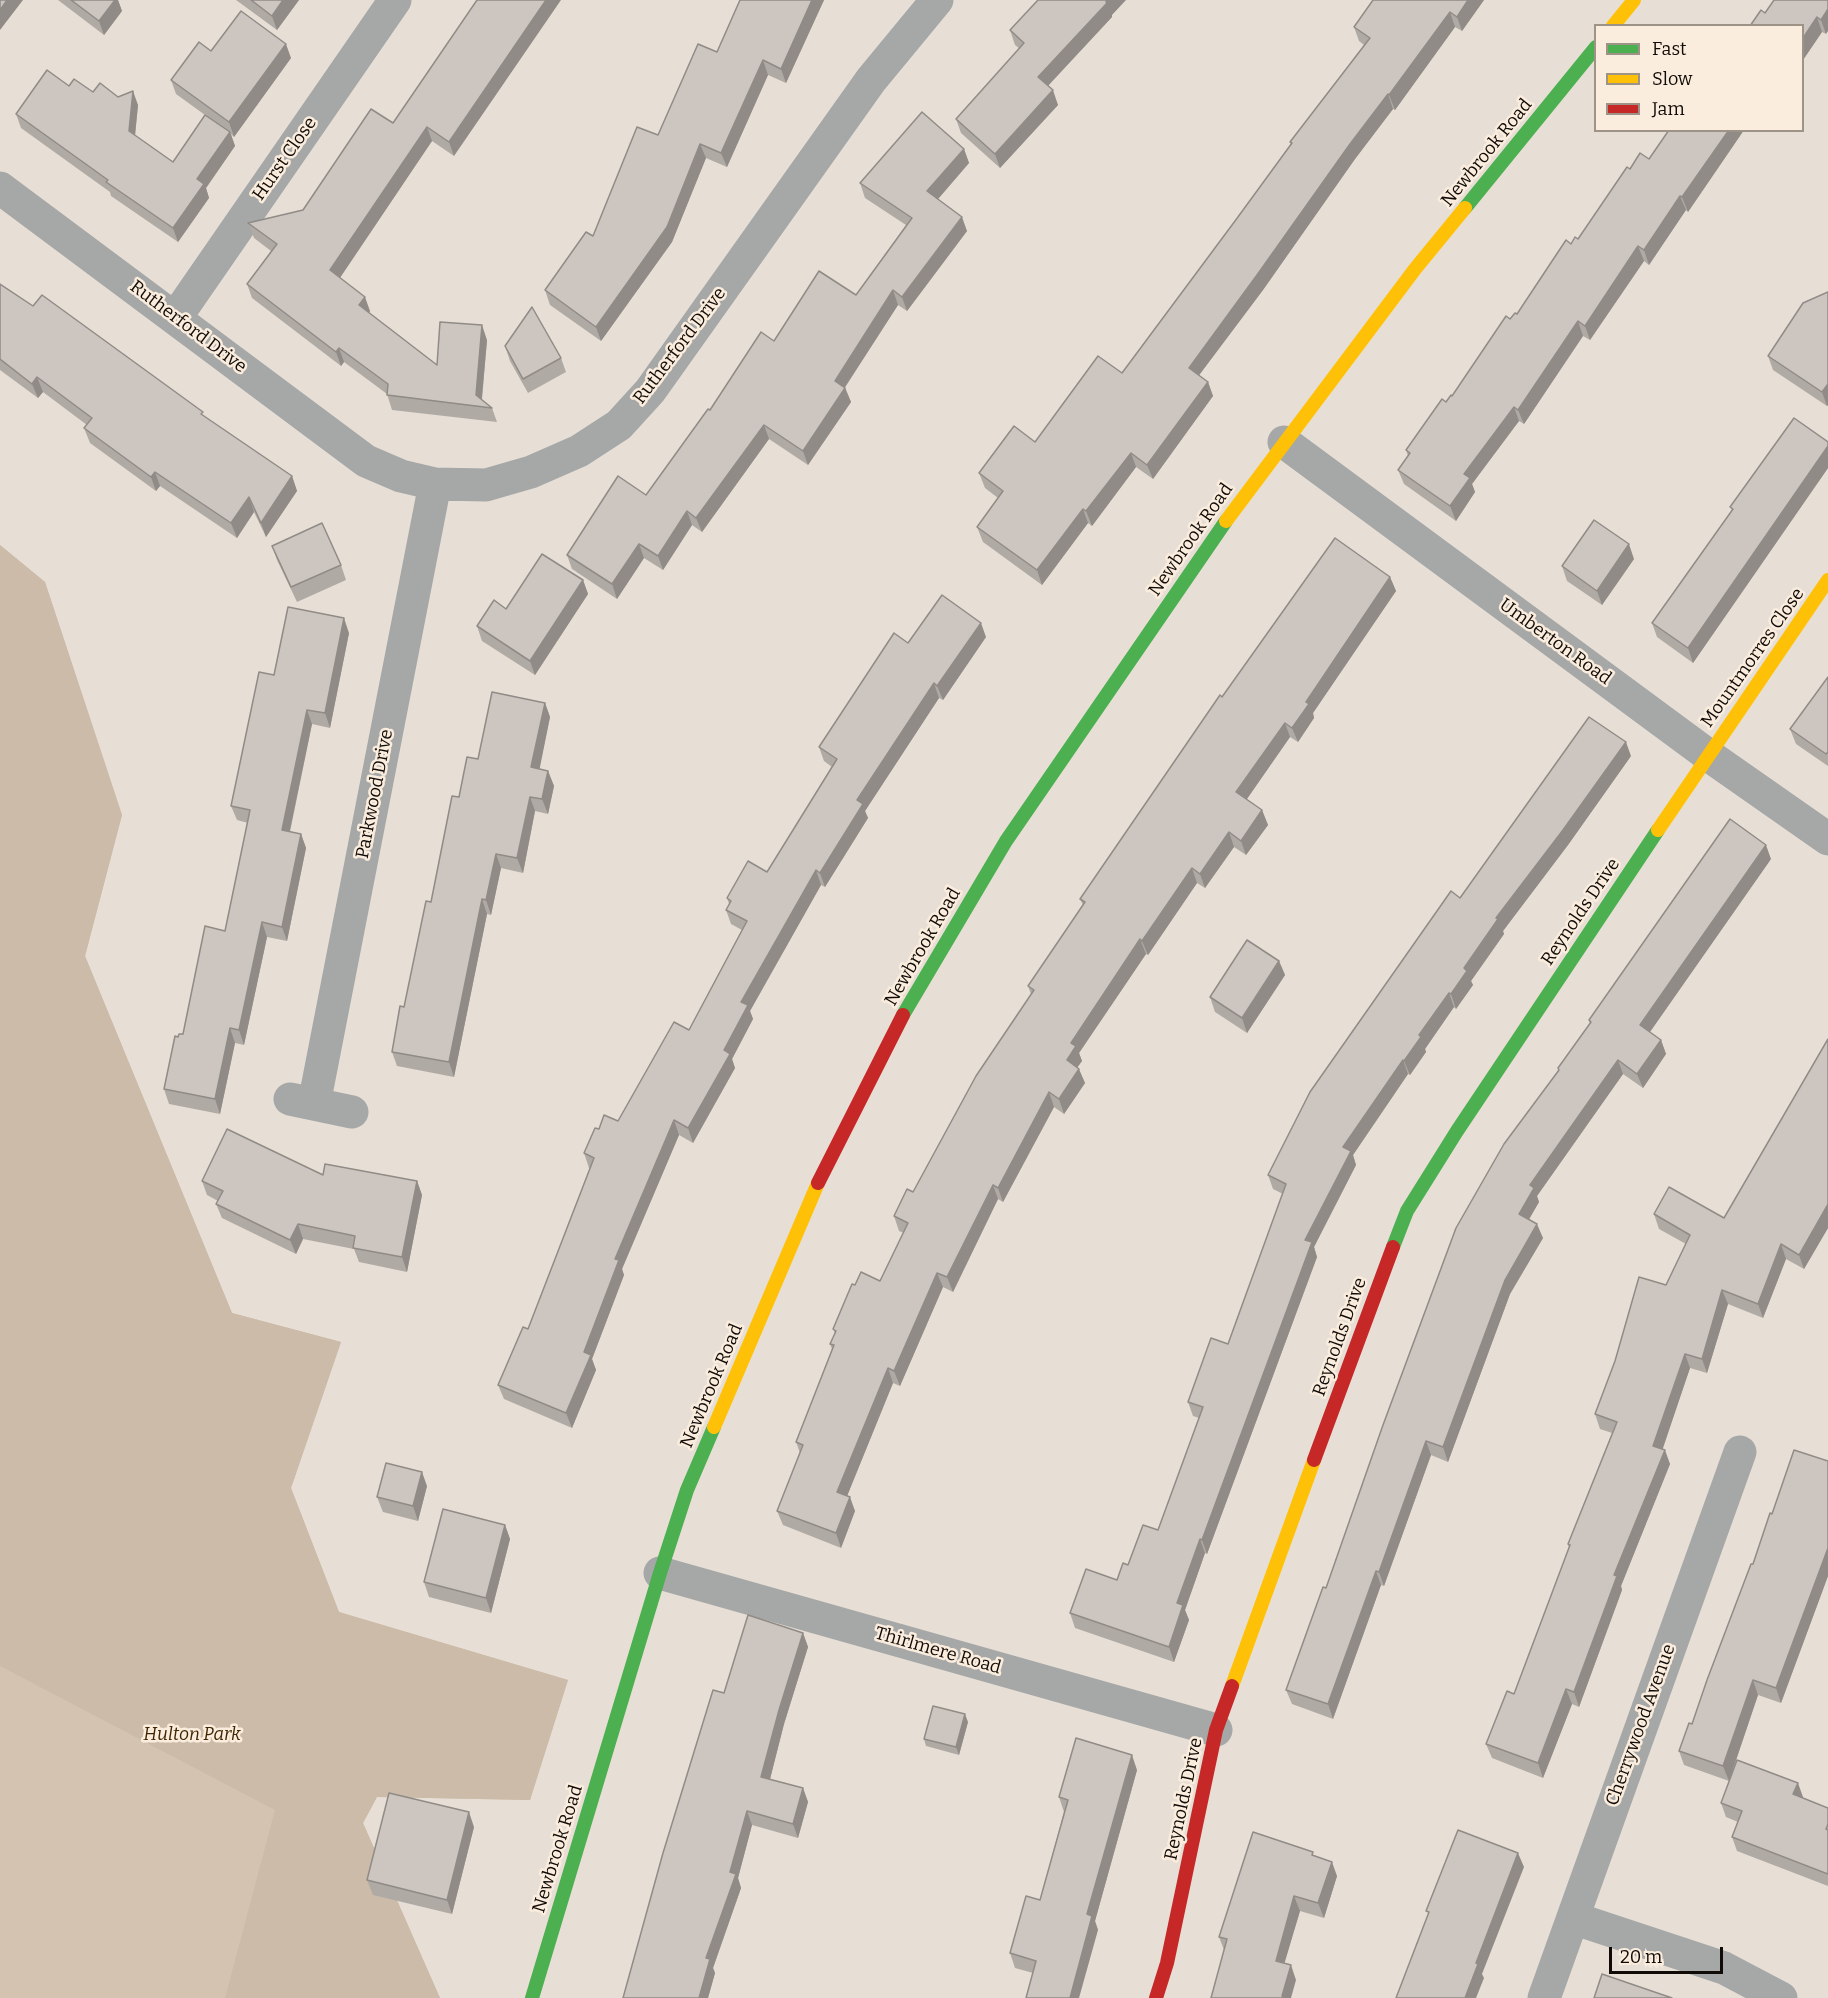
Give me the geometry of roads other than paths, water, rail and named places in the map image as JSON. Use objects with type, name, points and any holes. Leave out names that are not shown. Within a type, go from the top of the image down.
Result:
[{"type":"main road","points":[[1615,24],[1634,0]]},
{"type":"main road","name":"Newbrook Road","points":[[532,1998],[687,1490],[824,1168],[912,998],[1006,841],[1207,547],[1415,269],[1594,49]]},
{"type":"main road","name":"Mountmorres Close","points":[[1708,755],[1828,580]]},
{"type":"main road","name":"Reynolds Drive","points":[[1156,1998],[1167,1963],[1216,1730],[1407,1211],[1457,1131],[1708,755]]},
{"type":"street","name":"Hurst Close","points":[[176,317],[395,0]]},
{"type":"street","name":"Rutherford Drive","points":[[0,188],[176,317],[366,461],[401,476],[435,484],[486,485],[531,472],[579,451],[619,424],[651,391],[871,80],[937,0]]},
{"type":"street","name":"Umberton Road","points":[[1284,442],[1708,755],[1828,839]]},
{"type":"street","name":"Parkwood Drive","points":[[352,1112],[302,1102],[435,484]]},
{"type":"street","name":"Cherrywood Avenue","points":[[1544,1998],[1740,1452]]},
{"type":"street","name":"Thirlmere Road","points":[[660,1573],[1216,1730]]},
{"type":"street","points":[[1574,1917],[1724,1968],[1780,1998]]},
{"type":"park label","name":"Hulton Park","points":[[192,1735]]}]
